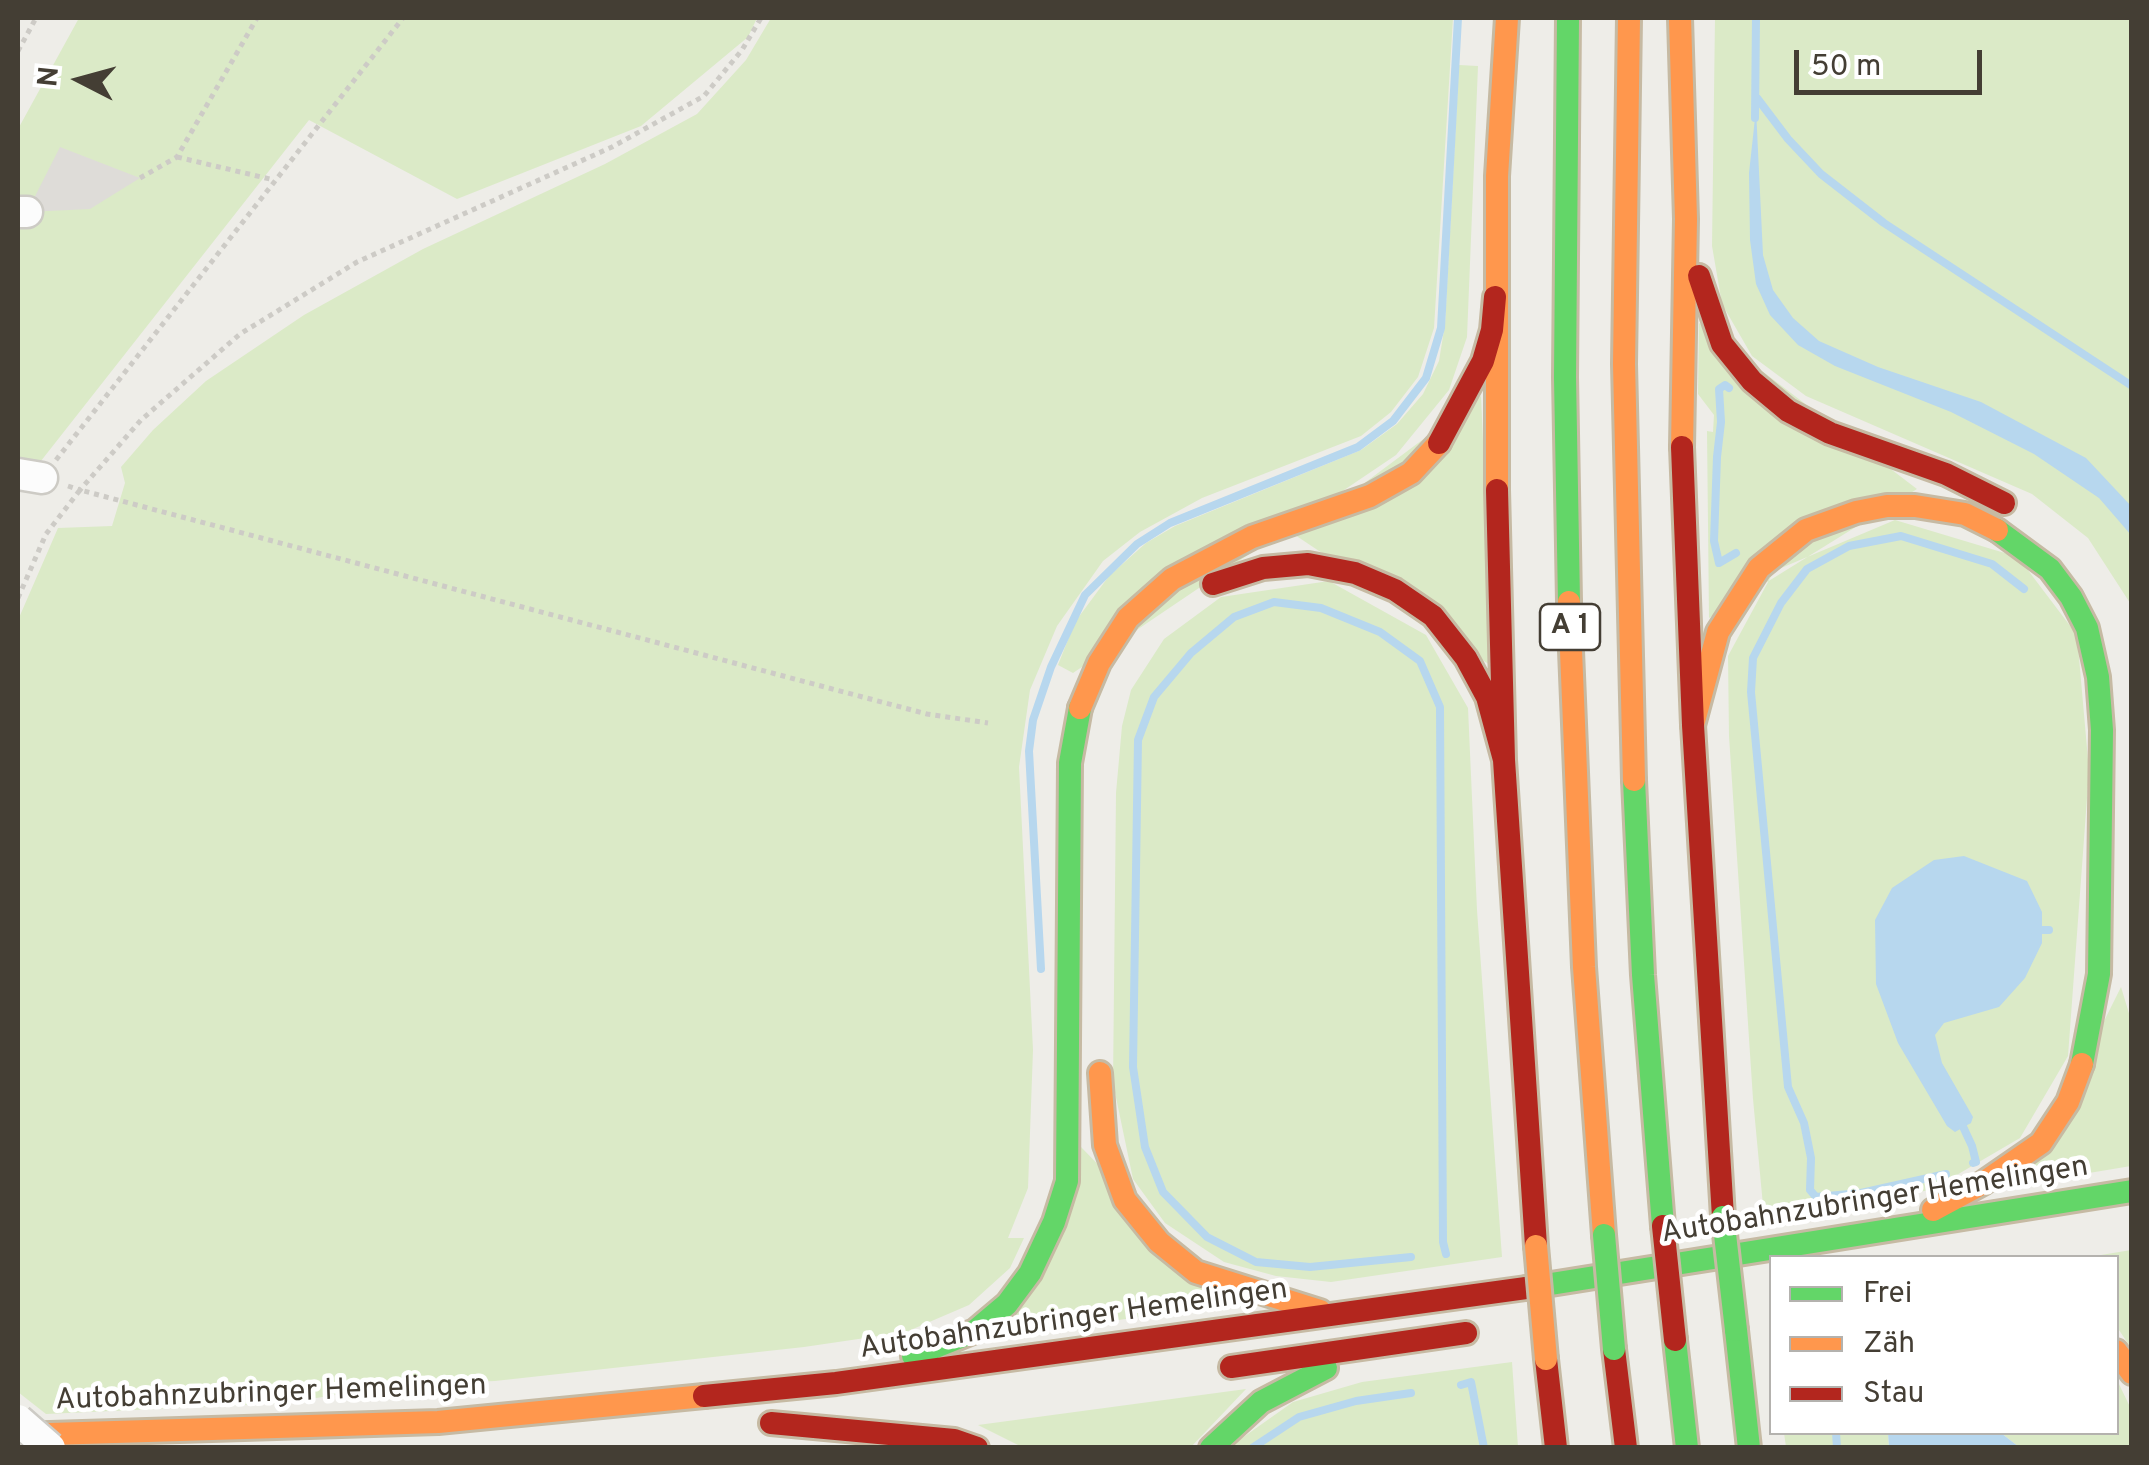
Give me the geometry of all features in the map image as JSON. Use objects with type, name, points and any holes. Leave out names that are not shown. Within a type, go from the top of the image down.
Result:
[{"type":"highway","points":[[1507,18],[1496,176],[1495,298],[1504,760],[1536,1246],[1556,1448]]},
{"type":"highway","name":"A 1","points":[[1568,18],[1565,377],[1571,682],[1584,967],[1604,1235],[1626,1448]]},
{"type":"highway","name":"A 1","points":[[1629,18],[1624,364],[1629,680],[1643,975],[1663,1226],[1687,1448]]},
{"type":"highway","points":[[1680,18],[1686,220],[1682,448],[1693,725],[1723,1217],[1749,1448]]},
{"type":"highway","points":[[1686,220],[1711,318],[1722,344],[1752,381],[1788,411],[1830,434],[1946,474],[2028,517]]},
{"type":"highway","points":[[836,1383],[975,1331],[1007,1304],[1030,1274],[1054,1222],[1067,1181],[1070,1116],[1070,763],[1077,716],[1098,662],[1128,618],[1172,578],[1252,537],[1370,496],[1411,473],[1440,441],[1483,362],[1495,298]]},
{"type":"highway","points":[[1693,725],[1718,632],[1760,568],[1779,548],[1806,530],[1856,512],[1916,506],[1965,514],[2014,541],[2050,570],[2088,628],[2098,678],[2102,730],[2099,974],[2083,1060],[2068,1102],[2041,1143],[1983,1183],[1890,1230]]},
{"type":"highway","points":[[1188,600],[1216,582],[1263,568],[1308,564],[1355,573],[1395,590],[1433,616],[1466,658],[1487,697],[1504,760]]},
{"type":"highway","points":[[1100,1057],[1105,1145],[1125,1200],[1159,1242],[1196,1272],[1336,1316]]},
{"type":"highway","name":"Autobahnzubringer Hemelingen","points":[[18,1435],[438,1422],[836,1383],[1336,1316],[2132,1191]]},
{"type":"highway","points":[[1528,1323],[1753,1287]]},
{"type":"highway","points":[[1203,1370],[1491,1329]]},
{"type":"highway","points":[[1210,1448],[1261,1402],[1364,1350]]},
{"type":"highway","name":"Autobahnzubringer Hemelingen","points":[[888,1409],[761,1424],[954,1440],[977,1448]]},
{"type":"street","points":[[18,1420],[50,1448]]},
{"type":"path","points":[[18,50],[36,18]]},
{"type":"path","points":[[140,178],[177,157],[257,18]]},
{"type":"path","points":[[401,18],[274,180],[30,476],[927,714],[988,723]]},
{"type":"path","points":[[18,598],[46,534],[80,490],[141,420],[240,334],[358,262],[612,147],[704,96],[742,50],[761,18]]},
{"type":"path","points":[[177,157],[274,180]]},
{"type":"green space","points":[[79,18],[757,18],[748,37],[641,126],[457,199],[309,120],[37,466],[18,463],[18,129]]},
{"type":"green space","points":[[771,18],[1453,18],[1434,328],[1418,377],[1391,412],[1361,436],[1202,498],[1140,532],[1103,561],[1057,626],[1030,690],[1019,767],[1033,1050],[1028,1188],[1008,1238],[1024,1238],[1010,1268],[969,1305],[906,1332],[495,1381],[398,1385],[285,1403],[46,1414],[18,1392],[18,620],[58,528],[112,526],[125,483],[121,467],[153,430],[206,381],[304,315],[423,249],[605,164],[697,114],[746,60]]},
{"type":"green space","points":[[1715,18],[2131,18],[2131,611],[2130,603],[2088,538],[2032,494],[1806,396],[1752,356],[1722,304],[1712,246]]},
{"type":"green space","points":[[1459,65],[1478,66],[1467,337],[1449,390],[1396,455],[1073,673],[1058,665],[1075,622],[1109,576],[1146,543],[1175,526],[1361,450],[1397,424],[1423,394],[1439,361],[1445,324]]},
{"type":"green space","points":[[1699,323],[1917,489],[1709,618],[1707,431],[1713,432],[1714,415],[1698,394]]},
{"type":"green space","points":[[1481,396],[1493,667],[1295,535]]},
{"type":"green space","points":[[1895,520],[2018,557],[2077,635],[2089,771],[2068,1056],[2020,1138],[1931,1190],[1764,1216],[1729,736],[1728,656],[1774,571]]},
{"type":"green space","points":[[1329,581],[1426,635],[1468,708],[1477,910],[1502,1257],[1331,1282],[1276,1276],[1224,1262],[1165,1223],[1133,1179],[1113,1083],[1116,793],[1122,726],[1131,690],[1164,639],[1221,597]]},
{"type":"green space","points":[[2121,987],[2131,1020],[2131,1166],[2023,1184]]},
{"type":"green space","points":[[1081,1147],[1234,1304],[981,1339]]},
{"type":"green space","points":[[2131,1250],[2131,1348],[2119,1330],[2119,1255],[2101,1255]]},
{"type":"green space","points":[[1512,1362],[1518,1447],[1228,1448],[1293,1402],[1362,1382]]},
{"type":"green space","points":[[2119,1384],[2131,1409],[2131,1447],[2019,1447],[2004,1435],[2119,1435]]},
{"type":"green space","points":[[1246,1389],[1191,1447],[1022,1447],[978,1425]]},
{"type":"green space","points":[[1784,1435],[1888,1435],[1889,1447],[1786,1447]]},
{"type":"shaded area","points":[[60,147],[140,178],[90,209],[27,212]]},
{"type":"water","points":[[1756,109],[1763,255],[1773,290],[1793,318],[1819,341],[1878,367],[1981,402],[2086,458],[2131,506],[2131,535],[2099,498],[2034,454],[1951,412],[1835,366],[1798,345],[1770,315],[1756,284],[1750,240],[1749,173]]},
{"type":"water","points":[[1964,856],[2027,881],[2042,912],[2042,943],[2025,978],[1999,1007],[1944,1023],[1935,1035],[1942,1063],[1973,1117],[1971,1123],[1955,1132],[1947,1126],[1898,1043],[1876,984],[1875,920],[1892,888],[1934,860]]},
{"type":"water","points":[[1888,1435],[2004,1435],[2019,1447],[1889,1447]]},
{"type":"waterway","points":[[1041,969],[1029,751],[1033,720],[1051,667],[1085,595],[1137,544],[1170,523],[1358,447],[1393,421],[1426,378],[1441,328],[1458,18]]},
{"type":"waterway","points":[[1755,118],[1756,18]]},
{"type":"waterway","points":[[1757,98],[1821,174],[1884,223],[2132,386]]},
{"type":"waterway","points":[[1729,388],[1725,385],[1719,389],[1721,422],[1714,541],[1719,563],[1736,553]]},
{"type":"waterway","points":[[1946,1174],[1861,1193],[1816,1197],[1810,1190],[1811,1158],[1804,1123],[1788,1087],[1751,692],[1753,658],[1781,603],[1807,569],[1849,546],[1901,536],[1992,564],[2024,589]]},
{"type":"waterway","points":[[1411,1257],[1310,1267],[1256,1262],[1207,1237],[1163,1192],[1145,1147],[1133,1067],[1138,740],[1154,697],[1191,653],[1234,617],[1274,602],[1321,608],[1380,632],[1420,661],[1440,707],[1446,1254]]},
{"type":"waterway","points":[[2032,930],[2049,930]]},
{"type":"waterway","points":[[1959,1118],[1972,1146],[1976,1162],[1973,1163]]},
{"type":"waterway","points":[[1461,1385],[1471,1382],[1484,1448]]},
{"type":"waterway","points":[[1252,1448],[1299,1417],[1356,1401],[1411,1393]]},
{"type":"waterway","points":[[1836,1435],[1837,1448]]},
{"type":"traffic: fast","points":[[1568,18],[1565,377],[1569,602]]},
{"type":"traffic: fast","points":[[1997,530],[2050,569],[2071,597],[2087,628],[2098,677],[2102,730],[2099,974],[2082,1064]]},
{"type":"traffic: fast","points":[[913,1356],[975,1331],[1007,1304],[1030,1273],[1054,1222],[1067,1181],[1070,763],[1080,708]]},
{"type":"traffic: fast","points":[[1634,780],[1643,975],[1663,1226]]},
{"type":"traffic: fast","points":[[1526,1288],[2132,1191]]},
{"type":"traffic: fast","points":[[1723,1217],[1736,1330]]},
{"type":"traffic: fast","points":[[1604,1235],[1614,1349]]},
{"type":"traffic: fast","points":[[1736,1330],[1749,1448]]},
{"type":"traffic: fast","points":[[1675,1340],[1687,1448]]},
{"type":"traffic: fast","points":[[1211,1448],[1261,1402],[1326,1368]]},
{"type":"traffic: slow","points":[[1497,490],[1497,176],[1507,18]]},
{"type":"traffic: slow","points":[[1629,18],[1624,364],[1634,780]]},
{"type":"traffic: slow","points":[[1680,18],[1686,219],[1682,447]]},
{"type":"traffic: slow","points":[[1080,708],[1099,663],[1128,618],[1172,579],[1252,537],[1370,496],[1411,473],[1439,443]]},
{"type":"traffic: slow","points":[[1693,725],[1718,632],[1759,568],[1806,530],[1856,512],[1887,506],[1965,514],[1997,530]]},
{"type":"traffic: slow","points":[[1569,602],[1584,967],[1604,1235]]},
{"type":"traffic: slow","points":[[1933,1210],[1983,1183],[2041,1143],[2068,1102],[2082,1064]]},
{"type":"traffic: slow","points":[[1100,1073],[1105,1145],[1125,1200],[1159,1242],[1196,1272],[1320,1311]]},
{"type":"traffic: slow","points":[[1536,1246],[1546,1359]]},
{"type":"traffic: slow","points":[[2119,1355],[2132,1373]]},
{"type":"traffic: slow","points":[[18,1435],[438,1422],[704,1396]]},
{"type":"traffic: jam","points":[[1699,276],[1722,344],[1752,381],[1788,411],[1830,433],[1946,474],[2004,503]]},
{"type":"traffic: jam","points":[[1439,443],[1483,361],[1492,330],[1495,297]]},
{"type":"traffic: jam","points":[[1682,447],[1693,725],[1723,1217]]},
{"type":"traffic: jam","points":[[1497,490],[1504,760],[1536,1246]]},
{"type":"traffic: jam","points":[[1213,584],[1263,568],[1308,564],[1355,573],[1395,590],[1433,616],[1466,658],[1487,697],[1504,760]]},
{"type":"traffic: jam","points":[[1663,1226],[1675,1340]]},
{"type":"traffic: jam","points":[[704,1396],[836,1383],[1526,1288]]},
{"type":"traffic: jam","points":[[1231,1367],[1466,1333]]},
{"type":"traffic: jam","points":[[1614,1349],[1626,1448]]},
{"type":"traffic: jam","points":[[1546,1359],[1556,1448]]},
{"type":"traffic: jam","points":[[771,1423],[954,1440],[977,1448]]}]
